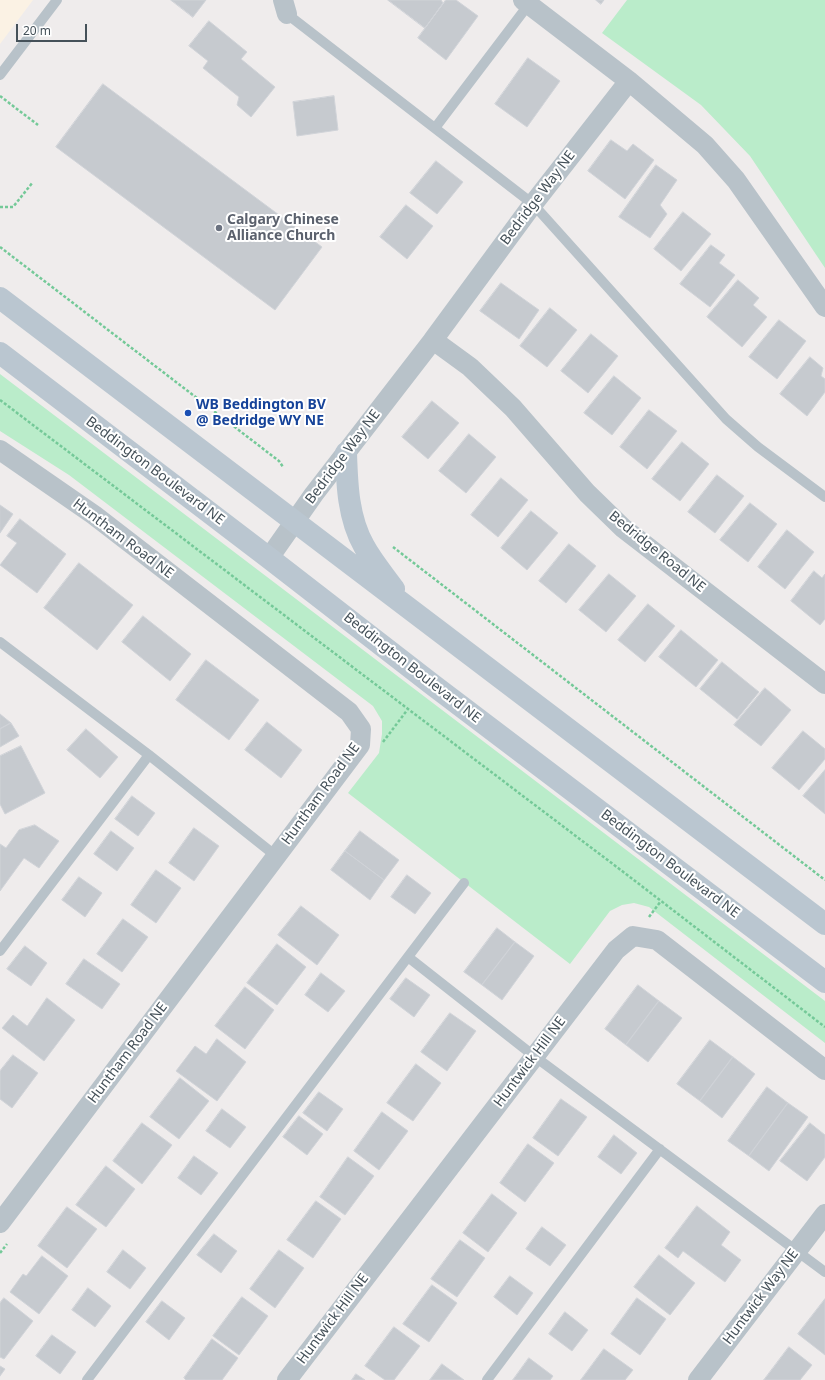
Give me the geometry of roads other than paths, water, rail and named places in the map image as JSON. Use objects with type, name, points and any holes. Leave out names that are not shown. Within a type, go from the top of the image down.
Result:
[{"type":"main road","points":[[0,298],[825,924]]},
{"type":"main road","name":"Beddington Boulevard NE","points":[[0,353],[433,685],[825,982]]},
{"type":"main road","points":[[346,453],[347,484],[354,525],[364,546],[406,606]]},
{"type":"street","points":[[526,2],[629,81],[706,145],[736,180],[825,307]]},
{"type":"street","name":"Bedridge Way NE","points":[[269,558],[314,494],[433,340],[532,204],[629,81]]},
{"type":"street","name":"Bedridge Road NE","points":[[433,340],[470,366],[513,408],[587,493],[623,528],[825,684]]},
{"type":"street","name":"Huntham Road NE","points":[[0,450],[106,524],[349,712],[361,729],[360,745],[0,1223]]},
{"type":"street","name":"Huntwick Hill NE","points":[[287,1380],[616,950],[633,936],[657,940],[825,1070]]},
{"type":"street","name":"Huntwick Way NE","points":[[698,1380],[825,1214]]},
{"type":"lane","points":[[0,75],[57,0]]},
{"type":"lane","points":[[434,128],[526,2]]},
{"type":"lane","points":[[285,7],[434,128],[532,204],[726,418],[758,447],[825,497]]},
{"type":"lane","points":[[0,642],[149,755],[276,856]]},
{"type":"lane","points":[[0,951],[149,755]]},
{"type":"lane","points":[[87,1380],[464,883]]},
{"type":"lane","points":[[408,957],[534,1056],[825,1272]]},
{"type":"lane","points":[[487,1380],[660,1149]]},
{"type":"place","name":"Calgary Chinese Alliance Church","points":[[219,228]]},
{"type":"place","name":"WB Beddington BV @ Bedridge WY NE","points":[[188,413]]}]
